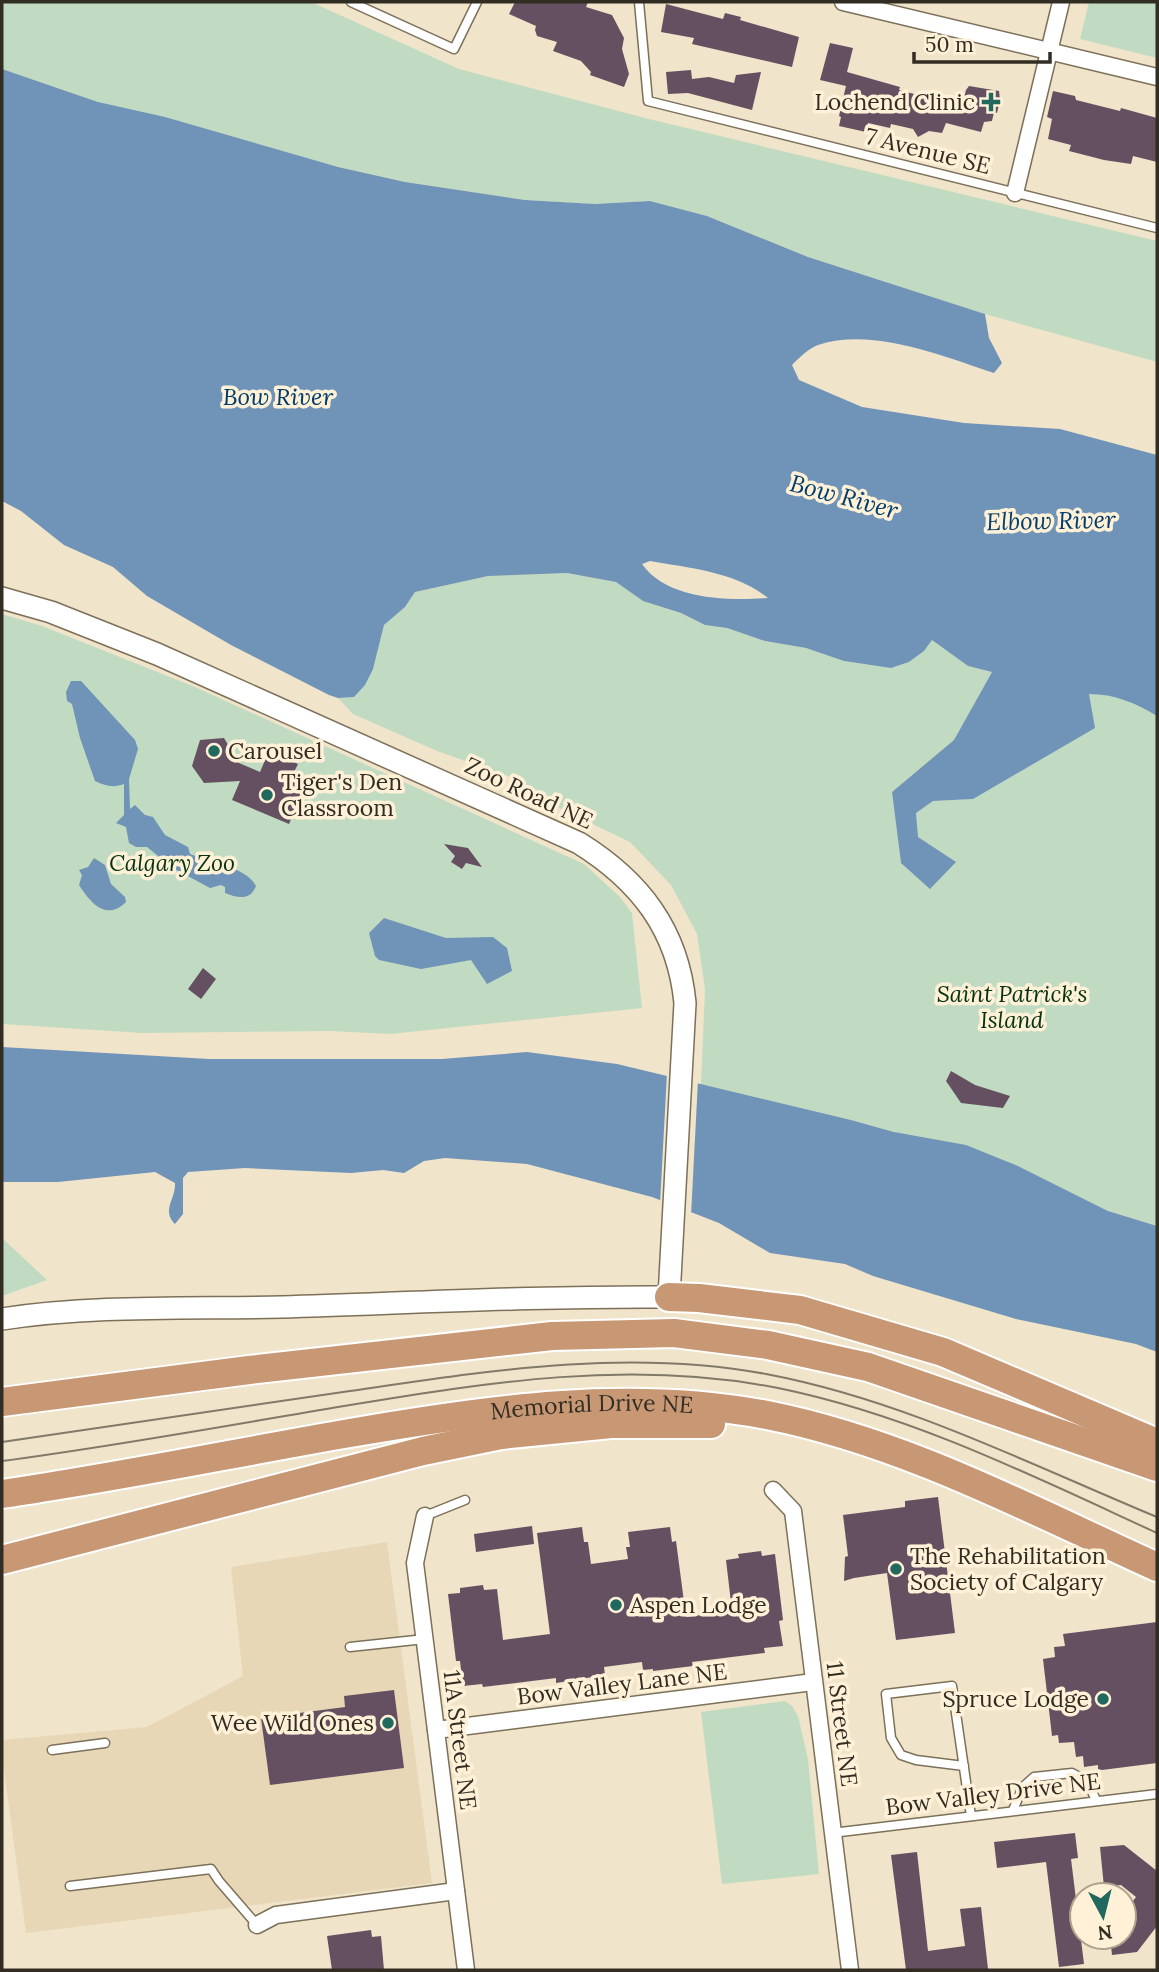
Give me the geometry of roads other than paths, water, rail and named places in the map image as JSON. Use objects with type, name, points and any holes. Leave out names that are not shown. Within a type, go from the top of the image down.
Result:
[{"type":"highway","points":[[669,1297],[800,1310],[943,1352],[1157,1443]]},
{"type":"highway","points":[[2,1402],[248,1370],[552,1336],[674,1333],[768,1345],[868,1367],[1157,1467]]},
{"type":"highway","name":"Memorial Drive NE","points":[[2,1494],[397,1425],[500,1410],[594,1402],[634,1402],[747,1412],[835,1432],[938,1468],[1157,1567]]},
{"type":"highway","points":[[2,1560],[436,1448],[556,1428],[611,1424],[711,1424],[747,1412]]},
{"type":"street","points":[[843,2],[1157,78]]},
{"type":"street","points":[[1015,193],[1061,2]]},
{"type":"street","name":"Zoo Road NE","points":[[2,598],[51,612],[157,654],[579,843],[604,859],[635,887],[670,940],[683,982],[685,1003],[669,1297]]},
{"type":"street","points":[[2,1319],[122,1308],[386,1304],[566,1296],[669,1297]]},
{"type":"street","name":"11 Street NE","points":[[773,1490],[793,1511],[850,1970]]},
{"type":"street","name":"11A Street NE","points":[[425,1516],[415,1563],[466,1970]]},
{"type":"street","name":"Bow Valley Lane NE","points":[[436,1730],[813,1682]]},
{"type":"street","points":[[257,1925],[276,1914],[456,1891]]},
{"type":"lane","points":[[351,2],[454,49],[477,2]]},
{"type":"lane","name":"7 Avenue SE","points":[[639,2],[648,101],[1157,228]]},
{"type":"lane","points":[[425,1516],[465,1500]]},
{"type":"lane","points":[[350,1647],[425,1639]]},
{"type":"lane","points":[[964,1766],[916,1760],[901,1755],[891,1738],[886,1695],[951,1686],[964,1766],[971,1816]]},
{"type":"lane","points":[[52,1750],[105,1743]]},
{"type":"lane","points":[[1013,1810],[1023,1787],[1034,1777],[1072,1773],[1087,1781],[1096,1800]]},
{"type":"lane","name":"Bow Valley Drive NE","points":[[832,1833],[1157,1794]]},
{"type":"lane","points":[[71,1886],[211,1869],[257,1925]]},
{"type":"water","name":"Bow River","points":[[2,69],[98,102],[165,117],[338,167],[405,182],[525,200],[595,204],[650,201],[707,216],[808,257],[985,314],[989,338],[1002,363],[994,373],[907,346],[861,339],[818,345],[792,365],[799,380],[862,407],[964,423],[1060,429],[1157,455],[1157,716],[1125,700],[1089,694],[1095,728],[973,799],[933,801],[916,813],[918,837],[956,862],[930,889],[901,863],[892,792],[954,740],[992,672],[968,666],[932,640],[924,651],[909,662],[891,668],[844,661],[806,648],[765,641],[727,628],[705,625],[681,613],[643,601],[616,582],[567,573],[488,576],[415,592],[405,607],[384,625],[373,669],[365,685],[354,697],[338,698],[231,645],[147,596],[113,567],[64,545],[21,511],[2,501]],"holes":[[[650,561],[727,577],[742,582],[768,598],[718,598],[683,591],[653,576],[642,564]]]},
{"type":"water","points":[[71,681],[81,681],[135,740],[138,749],[129,779],[130,809],[135,805],[145,815],[153,817],[165,835],[188,847],[190,854],[244,874],[256,886],[250,894],[243,897],[230,895],[225,893],[225,887],[221,885],[210,888],[173,868],[147,847],[136,847],[129,843],[126,827],[116,823],[124,815],[124,784],[110,786],[95,781],[72,704],[67,701],[66,692]]},
{"type":"water","points":[[94,858],[105,865],[111,884],[125,897],[126,902],[119,908],[105,910],[99,907],[79,885],[82,875],[79,870],[88,867]]},
{"type":"water","points":[[384,918],[446,938],[493,937],[507,948],[512,971],[487,984],[471,960],[421,969],[379,960],[375,956],[369,933]]},
{"type":"water","points":[[2,1047],[209,1059],[442,1059],[527,1052],[617,1064],[894,1132],[966,1145],[1018,1166],[1108,1211],[1157,1226],[1157,1352],[1136,1344],[1016,1319],[873,1276],[845,1264],[770,1253],[719,1223],[652,1197],[527,1164],[445,1158],[424,1161],[404,1173],[383,1170],[351,1173],[245,1168],[188,1172],[183,1178],[183,1214],[175,1224],[169,1209],[175,1183],[155,1172],[58,1182],[2,1182]]},
{"type":"tram line","points":[[2,1442],[506,1370],[610,1363],[714,1366],[817,1385],[917,1417],[1157,1517]]},
{"type":"tram line","points":[[2,1461],[507,1382],[561,1377],[669,1375],[723,1379],[778,1388],[876,1414],[972,1450],[1157,1533]]},
{"type":"place","name":"Lochend Clinic","points":[[991,102]]},
{"type":"place","name":"Carousel","points":[[214,751]]},
{"type":"place","name":"Tiger's Den Classroom","points":[[267,795]]},
{"type":"place","name":"The Rehabilitation Society of Calgary","points":[[896,1569]]},
{"type":"place","name":"Aspen Lodge","points":[[616,1605]]},
{"type":"place","name":"Spruce Lodge","points":[[1103,1699]]},
{"type":"place","name":"Wee Wild Ones","points":[[388,1723]]},
{"type":"water label","name":"Elbow River","points":[[1051,521]]},
{"type":"park label","name":"Calgary Zoo","points":[[172,863]]},
{"type":"park label","name":"Saint Patrick's Island","points":[[1012,1007]]}]
